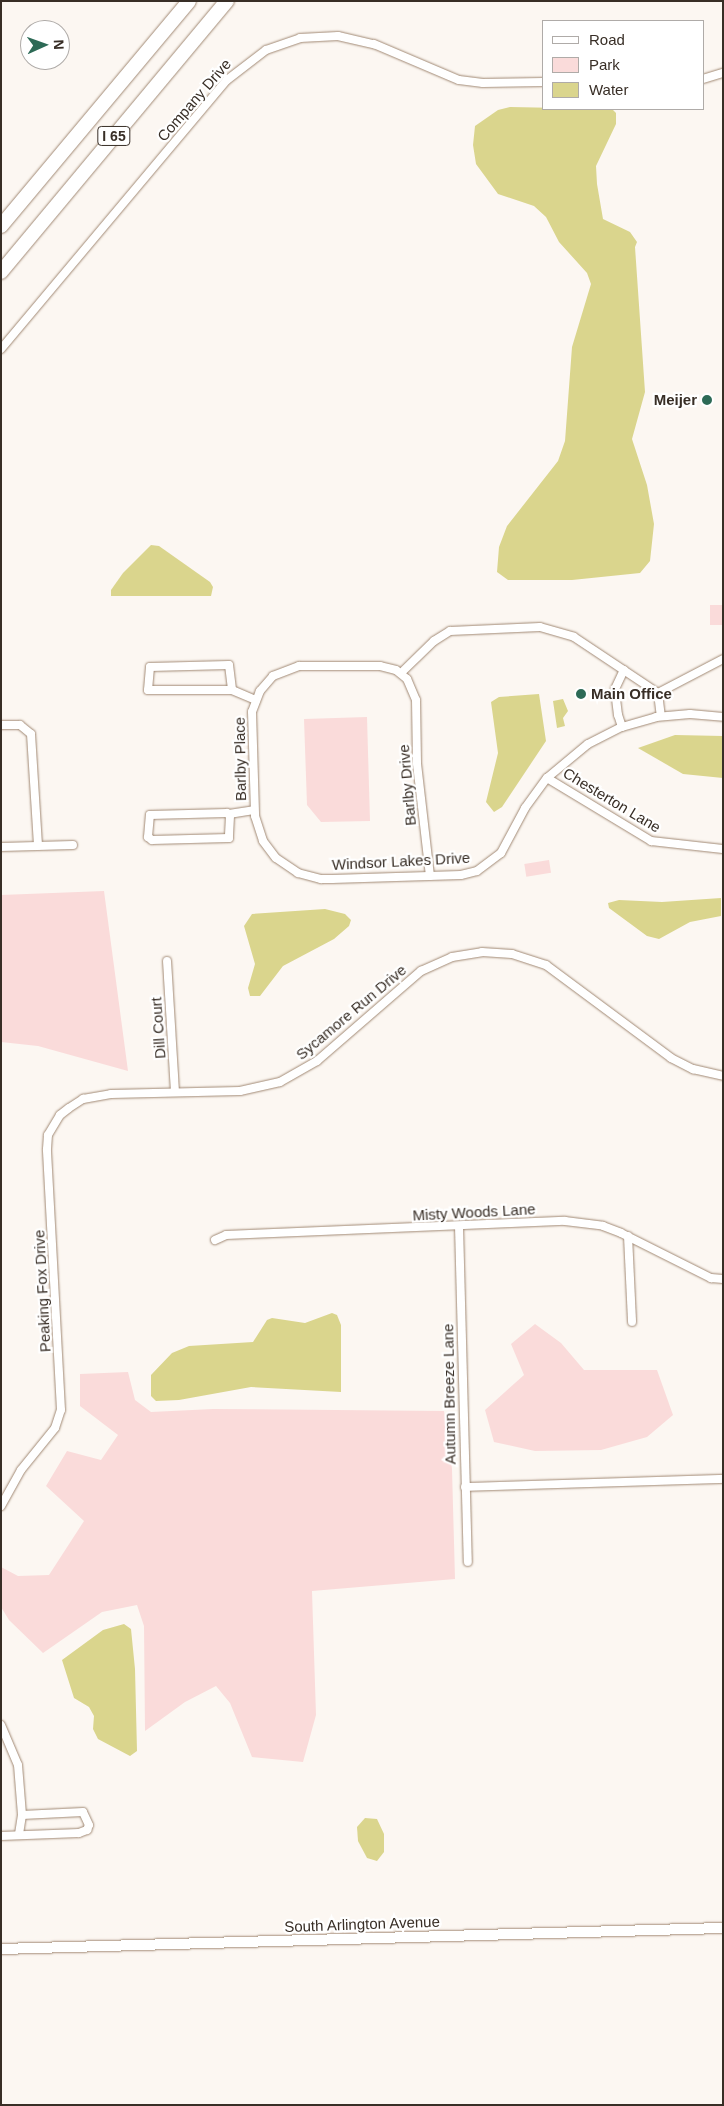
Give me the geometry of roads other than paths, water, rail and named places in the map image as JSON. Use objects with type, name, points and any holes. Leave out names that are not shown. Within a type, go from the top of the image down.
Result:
[{"type":"highway","name":"I 65","points":[[1,226],[190,1]]},
{"type":"highway","name":"I 65","points":[[1,272],[227,1]]},
{"type":"street","name":"Company Drive","points":[[1,349],[227,80],[266,50],[300,38],[338,36],[374,44],[453,79],[483,83],[542,82]]},
{"type":"street","points":[[704,79],[723,73]]},
{"type":"street","points":[[401,673],[434,641],[448,632],[462,629],[537,626],[574,637],[658,693],[662,716]]},
{"type":"street","points":[[658,693],[723,660]]},
{"type":"street","points":[[232,690],[230,665],[151,667],[147,670],[150,692],[232,690],[256,700]]},
{"type":"street","name":"Barlby Place","points":[[266,846],[254,810],[252,712],[256,700],[273,676],[299,666],[380,666],[401,673]]},
{"type":"street","points":[[622,727],[618,715],[615,689],[624,670]]},
{"type":"street","name":"Barlby Drive","points":[[401,673],[414,692],[417,763],[430,876]]},
{"type":"street","name":"Windsor Lakes Drive","points":[[266,846],[287,867],[310,878],[430,876],[471,873],[494,861],[530,800],[548,778],[584,746],[622,727],[662,716],[723,717]]},
{"type":"street","points":[[1,725],[20,726],[31,734],[38,846]]},
{"type":"street","name":"Chesterton Lane","points":[[548,778],[651,841],[723,849]]},
{"type":"street","points":[[229,814],[230,834],[227,838],[152,840],[148,837],[150,815],[229,814],[254,810]]},
{"type":"street","points":[[1,847],[73,845]]},
{"type":"street","name":"Sycamore Run Drive","points":[[111,1094],[251,1090],[290,1078],[317,1061],[421,971],[452,957],[488,952],[518,955],[546,965],[665,1054],[693,1069],[723,1076]]},
{"type":"street","name":"Dill Court","points":[[167,961],[175,1092]]},
{"type":"street","name":"Peaking Fox Drive","points":[[1,1506],[21,1470],[55,1428],[62,1410],[48,1135],[60,1115],[69,1108],[83,1099],[111,1094]]},
{"type":"street","name":"Misty Woods Lane","points":[[215,1240],[226,1235],[565,1221],[602,1226],[628,1236],[711,1278],[723,1279]]},
{"type":"street","name":"Autumn Breeze Lane","points":[[459,1226],[468,1562]]},
{"type":"street","points":[[628,1236],[632,1322]]},
{"type":"street","points":[[465,1487],[723,1479]]},
{"type":"street","points":[[1,1725],[18,1765],[22,1815],[19,1835]]},
{"type":"street","points":[[1,1836],[79,1833],[87,1830],[88,1819],[83,1812],[22,1815]]},
{"type":"street","name":"South Arlington Avenue","points":[[1,1949],[723,1928]]},
{"type":"water","points":[[510,107],[542,108],[542,110],[613,110],[616,113],[616,124],[596,166],[603,219],[630,232],[637,242],[635,247],[645,392],[632,439],[647,485],[654,524],[650,561],[640,573],[572,580],[508,580],[497,572],[499,547],[507,526],[558,461],[565,441],[572,347],[591,284],[587,273],[559,242],[546,217],[534,206],[498,194],[476,164],[473,145],[475,126],[498,110]]},
{"type":"water","points":[[151,545],[159,546],[210,582],[213,587],[211,596],[111,596],[111,590],[123,573]]},
{"type":"water","points":[[539,694],[546,741],[502,807],[494,812],[486,802],[498,753],[491,702],[499,697]]},
{"type":"water","points":[[563,699],[568,711],[563,718],[565,726],[557,728],[553,701]]},
{"type":"water","points":[[675,735],[723,736],[723,778],[683,774],[638,748]]},
{"type":"water","points":[[721,898],[721,916],[690,922],[659,939],[647,936],[609,908],[608,903],[619,900],[662,902]]},
{"type":"water","points":[[325,909],[345,914],[351,920],[349,926],[334,939],[283,966],[260,996],[250,996],[248,988],[255,964],[244,926],[252,914]]},
{"type":"water","points":[[332,1313],[337,1315],[341,1325],[341,1392],[251,1387],[179,1400],[156,1401],[151,1396],[151,1375],[172,1353],[189,1346],[253,1342],[267,1320],[272,1318],[305,1323]]},
{"type":"water","points":[[124,1624],[131,1629],[135,1669],[137,1751],[130,1756],[98,1739],[93,1729],[94,1716],[89,1707],[74,1698],[62,1660],[103,1630]]},
{"type":"water","points":[[365,1818],[377,1819],[384,1834],[384,1852],[377,1861],[367,1858],[358,1841],[357,1827]]},
{"type":"place","name":"Meijer","points":[[707,400]]},
{"type":"place","name":"Main Office","points":[[581,694]]}]
